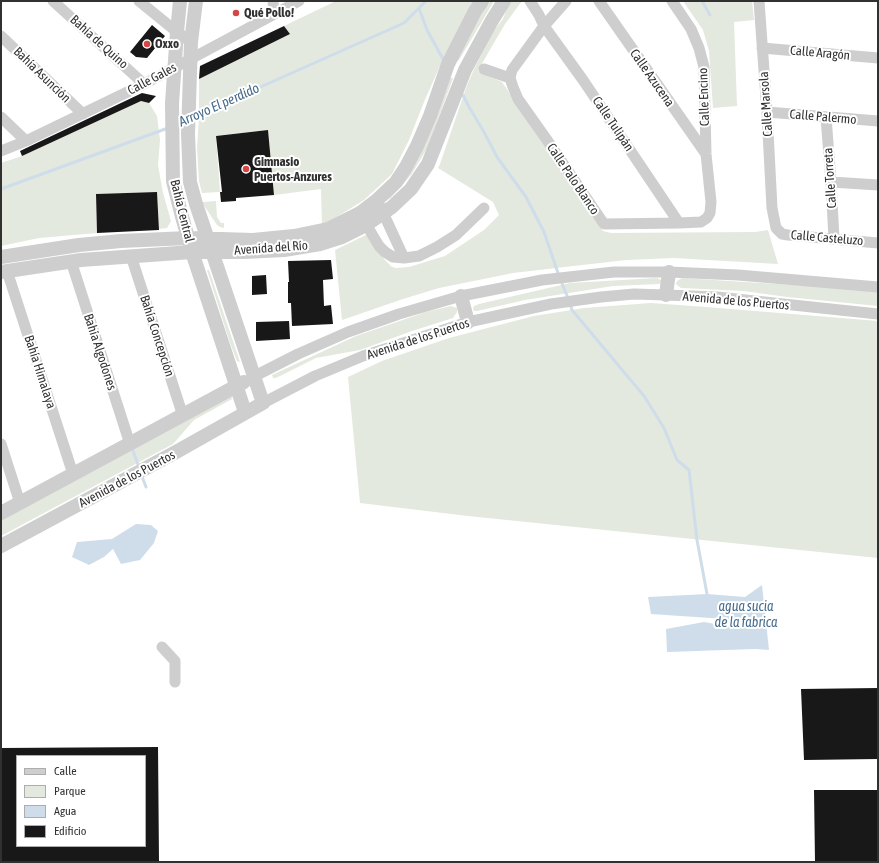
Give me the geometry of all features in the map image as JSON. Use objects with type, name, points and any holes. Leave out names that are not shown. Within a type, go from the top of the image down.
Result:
[{"type":"street","name":"Bahía de Quino","points":[[54,1],[144,84]]},
{"type":"street","points":[[139,1],[191,42]]},
{"type":"street","name":"Bahía Central","points":[[180,1],[172,103],[173,181],[180,213],[192,252],[245,412]]},
{"type":"street","name":"Bahía Central","points":[[196,1],[191,42],[188,138],[190,182],[211,251],[263,403]]},
{"type":"street","points":[[273,1],[274,14]]},
{"type":"street","name":"Calle Gales","points":[[1,151],[83,114],[144,84],[299,1]]},
{"type":"street","name":"Avenida del Río","points":[[363,219],[377,200],[396,182],[406,167],[430,116],[448,64],[475,11],[482,1]]},
{"type":"street","name":"Avenida del Río","points":[[4,271],[76,260],[211,251],[244,252],[284,250],[308,247],[363,219],[384,214],[410,189],[428,164],[465,70],[504,1]]},
{"type":"street","name":"Calle Tulipán","points":[[530,1],[540,15],[544,26],[583,80],[679,223]]},
{"type":"street","points":[[484,69],[511,74],[544,26],[566,1]]},
{"type":"street","name":"Calle Azucena","points":[[599,1],[706,154]]},
{"type":"street","name":"Calle Encino","points":[[672,1],[691,29],[699,48],[704,67],[706,154],[711,202]]},
{"type":"street","name":"Calle Marsola","points":[[758,1],[767,112],[772,208]]},
{"type":"street","name":"Bahía Asunción","points":[[1,36],[83,114]]},
{"type":"street","name":"Calle Aragón","points":[[762,48],[878,58]]},
{"type":"street","points":[[448,64],[465,70]]},
{"type":"street","name":"Calle Palo Blanco","points":[[511,74],[512,88],[518,99],[552,146],[604,224],[701,222],[710,214],[711,202]]},
{"type":"street","name":"Calle Palermo","points":[[767,112],[878,121]]},
{"type":"street","points":[[1,117],[26,140]]},
{"type":"street","name":"Calle Torreta","points":[[826,117],[834,238]]},
{"type":"street","points":[[173,139],[188,138]]},
{"type":"street","points":[[831,182],[878,185]]},
{"type":"street","points":[[377,200],[404,258]]},
{"type":"street","points":[[363,219],[379,246],[385,252],[393,257],[404,258],[419,256],[437,247],[456,235],[484,208]]},
{"type":"street","name":"Calle Casteluzo","points":[[772,208],[776,228],[782,234],[878,243]]},
{"type":"street","name":"Avenida del Río","points":[[1,257],[79,245],[188,238],[253,240],[340,231]]},
{"type":"street","points":[[76,260],[79,245]]},
{"type":"street","name":"Bahía Concepción","points":[[131,256],[183,416]]},
{"type":"street","name":"Bahía Algodones","points":[[76,260],[130,444]]},
{"type":"street","name":"Bahía Himalaya","points":[[4,271],[73,474]]},
{"type":"street","name":"Avenida de los Puertos","points":[[1,513],[298,354],[348,332],[399,314],[461,296],[542,280],[614,272],[669,272],[738,275],[878,287]]},
{"type":"street","points":[[666,295],[669,272]]},
{"type":"street","name":"Avenida de los Puertos","points":[[1,546],[176,452],[245,412],[335,367],[363,356],[468,322],[551,304],[634,294],[717,297],[878,314]]},
{"type":"street","points":[[461,296],[468,322]]},
{"type":"street","points":[[1,444],[20,503]]},
{"type":"street","points":[[162,647],[175,661],[175,682]]},
{"type":"green space","points":[[336,1],[475,1],[443,59],[409,140],[392,174],[364,200],[322,226],[321,189],[274,195],[268,130],[216,136],[220,192],[202,193],[199,181],[197,148],[199,79],[290,34],[284,26]]},
{"type":"green space","points":[[487,1],[494,1],[457,61]]},
{"type":"green space","points":[[510,1],[522,1],[505,24],[478,71],[502,82],[603,231],[611,233],[755,232],[768,230],[778,264],[674,258],[626,260],[513,273],[439,288],[342,320],[335,250],[366,235],[371,239],[384,259],[392,267],[409,267],[445,256],[484,230],[499,215],[493,202],[438,168],[474,69],[494,30],[503,19]]},
{"type":"green space","points":[[683,1],[752,1],[754,20],[734,22],[737,106],[713,108],[709,51],[703,30]]},
{"type":"green space","points":[[449,78],[453,78],[428,147],[411,175],[391,198],[387,200]]},
{"type":"green space","points":[[141,101],[149,103],[157,116],[160,140],[158,165],[163,193],[171,221],[167,228],[159,229],[157,192],[96,194],[97,233],[39,238],[1,246],[1,163],[22,156]]},
{"type":"green space","points":[[216,201],[217,217],[221,223],[224,223],[224,228],[217,225],[203,204],[203,202]]},
{"type":"green space","points":[[207,270],[209,270],[240,362],[237,361],[230,343]]},
{"type":"green space","points":[[657,278],[661,280],[661,283],[613,286],[525,300],[477,311],[474,311],[473,309],[474,306],[479,304],[570,283]]},
{"type":"green space","points":[[682,278],[839,288],[878,292],[878,306],[744,291],[681,288],[676,284],[677,281]]},
{"type":"green space","points":[[651,303],[878,321],[878,558],[468,516],[360,503],[348,377],[382,361],[449,338],[534,316],[584,308]]},
{"type":"green space","points":[[451,306],[457,308],[457,312],[453,318],[360,350],[316,358],[276,378],[273,378],[272,375],[356,336],[426,312]]},
{"type":"green space","points":[[232,397],[232,399],[194,420],[173,444],[1,536],[1,519],[227,398]]},
{"type":"water","points":[[136,524],[151,525],[158,531],[154,543],[140,560],[121,564],[113,549],[104,557],[89,565],[72,557],[77,542],[112,539]]},
{"type":"water","name":"agua sucia de la fabrica","points":[[762,585],[769,650],[755,649],[667,652],[666,629],[704,622],[732,627],[725,619],[651,614],[648,597],[707,594],[745,597]]},
{"type":"building","name":"Oxxo","points":[[152,25],[165,36],[147,58],[136,57],[130,52]]},
{"type":"building","points":[[284,26],[290,34],[199,79],[200,66]]},
{"type":"building","points":[[142,93],[156,96],[149,103],[141,101],[22,156],[20,151]]},
{"type":"building","name":"Gimnasio Puertos-Anzures","points":[[268,130],[274,195],[236,198],[236,201],[221,202],[220,192],[222,192],[216,136]]},
{"type":"building","points":[[157,192],[159,230],[97,233],[96,194]]},
{"type":"building","points":[[331,260],[333,279],[323,280],[324,306],[331,305],[333,324],[292,326],[291,303],[288,303],[288,261]]},
{"type":"building","points":[[266,275],[267,294],[252,295],[252,276]]},
{"type":"building","points":[[289,321],[290,339],[256,341],[256,322]]},
{"type":"building","points":[[878,688],[878,759],[804,760],[801,689]]},
{"type":"building","points":[[158,747],[159,862],[1,862],[1,748]]},
{"type":"building","points":[[814,790],[878,790],[878,862],[815,862]]},
{"type":"waterway","name":"Arroyo El perdido","points":[[193,117],[404,23],[426,1]]},
{"type":"waterway","points":[[702,1],[710,15]]},
{"type":"waterway","points":[[419,8],[427,30],[443,59]]},
{"type":"waterway","points":[[463,95],[497,157],[526,197],[544,232],[559,276]]},
{"type":"waterway","name":"Arroyo El perdido","points":[[1,189],[168,128]]},
{"type":"waterway","points":[[561,281],[568,298]]},
{"type":"waterway","points":[[570,304],[572,310],[644,396],[664,428],[677,460],[689,470],[697,540],[707,594]]},
{"type":"waterway","points":[[132,448],[139,467]]},
{"type":"waterway","points":[[141,474],[146,487]]},
{"type":"place","name":"Qué Pollo!","points":[[236,13]]},
{"type":"place","name":"Oxxo","points":[[147,44]]},
{"type":"place","name":"Gimnasio Puertos-Anzures","points":[[246,169]]}]
